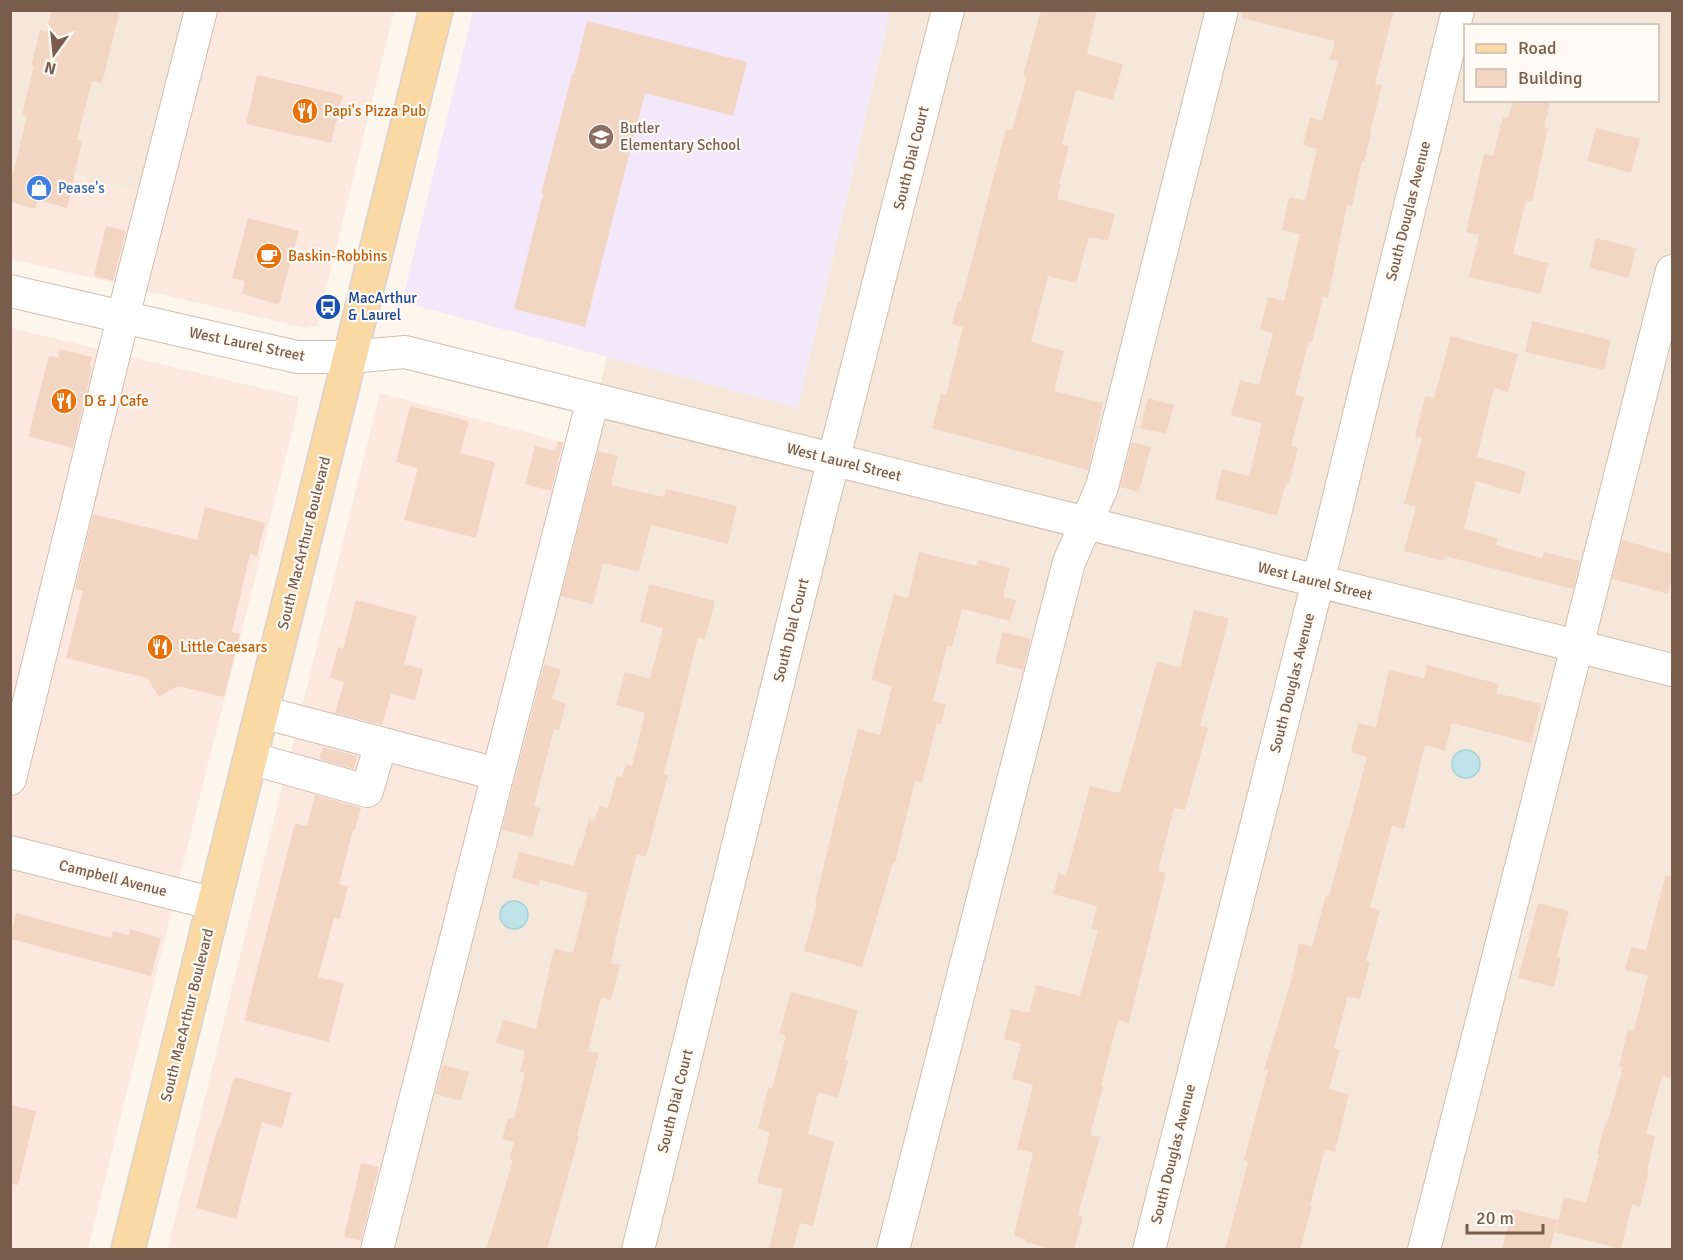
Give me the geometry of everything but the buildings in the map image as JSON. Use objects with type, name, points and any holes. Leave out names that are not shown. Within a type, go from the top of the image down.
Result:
[{"type":"main road","name":"South MacArthur Boulevard","points":[[128,1250],[436,10]]},
{"type":"street","points":[[10,779],[201,10]]},
{"type":"street","points":[[893,1250],[1067,571],[1102,486],[1222,10]]},
{"type":"street","name":"South Douglas Avenue","points":[[1149,1250],[1458,10]]},
{"type":"street","name":"South Dial Court","points":[[638,1250],[943,12]]},
{"type":"street","points":[[1424,1250],[1672,271]]},
{"type":"street","name":"West Laurel Street","points":[[10,291],[297,357],[350,357],[405,352],[1672,670]]},
{"type":"street","points":[[377,1250],[593,399]]},
{"type":"street","points":[[262,712],[497,774]]},
{"type":"street","points":[[250,758],[367,792],[381,743]]},
{"type":"street","name":"Campbell Avenue","points":[[10,852],[215,904]]},
{"type":"shaded area","points":[[11,11],[209,11],[161,197],[11,160]]},
{"type":"shaded area","points":[[209,11],[394,11],[317,326],[305,328],[11,259],[10,160],[161,197]]},
{"type":"shaded area","points":[[473,11],[890,11],[798,408],[402,302]]},
{"type":"shaded area","points":[[886,11],[1672,11],[1672,1249],[388,1250],[607,357],[798,407],[890,12]]},
{"type":"shaded area","points":[[11,328],[299,397],[179,879],[174,881],[11,841]]},
{"type":"shaded area","points":[[380,393],[586,448],[388,1249],[167,1250]]},
{"type":"shaded area","points":[[11,865],[173,905],[88,1249],[11,1250]]},
{"type":"water","points":[[1466,750],[1476,754],[1480,764],[1476,774],[1466,778],[1456,774],[1452,764],[1456,754]]},
{"type":"water","points":[[514,901],[524,905],[528,915],[524,925],[514,929],[504,925],[500,915],[504,905]]},
{"type":"place","name":"Papi's Pizza Pub","points":[[305,111]]},
{"type":"place","name":"Butler Elementary School","points":[[601,137]]},
{"type":"place","name":"Pease's","points":[[39,188]]},
{"type":"place","name":"Baskin-Robbins","points":[[269,256]]},
{"type":"place","name":"MacArthur & Laurel","points":[[328,307]]},
{"type":"place","name":"D & J Cafe","points":[[64,401]]},
{"type":"place","name":"Little Caesars","points":[[160,647]]}]
